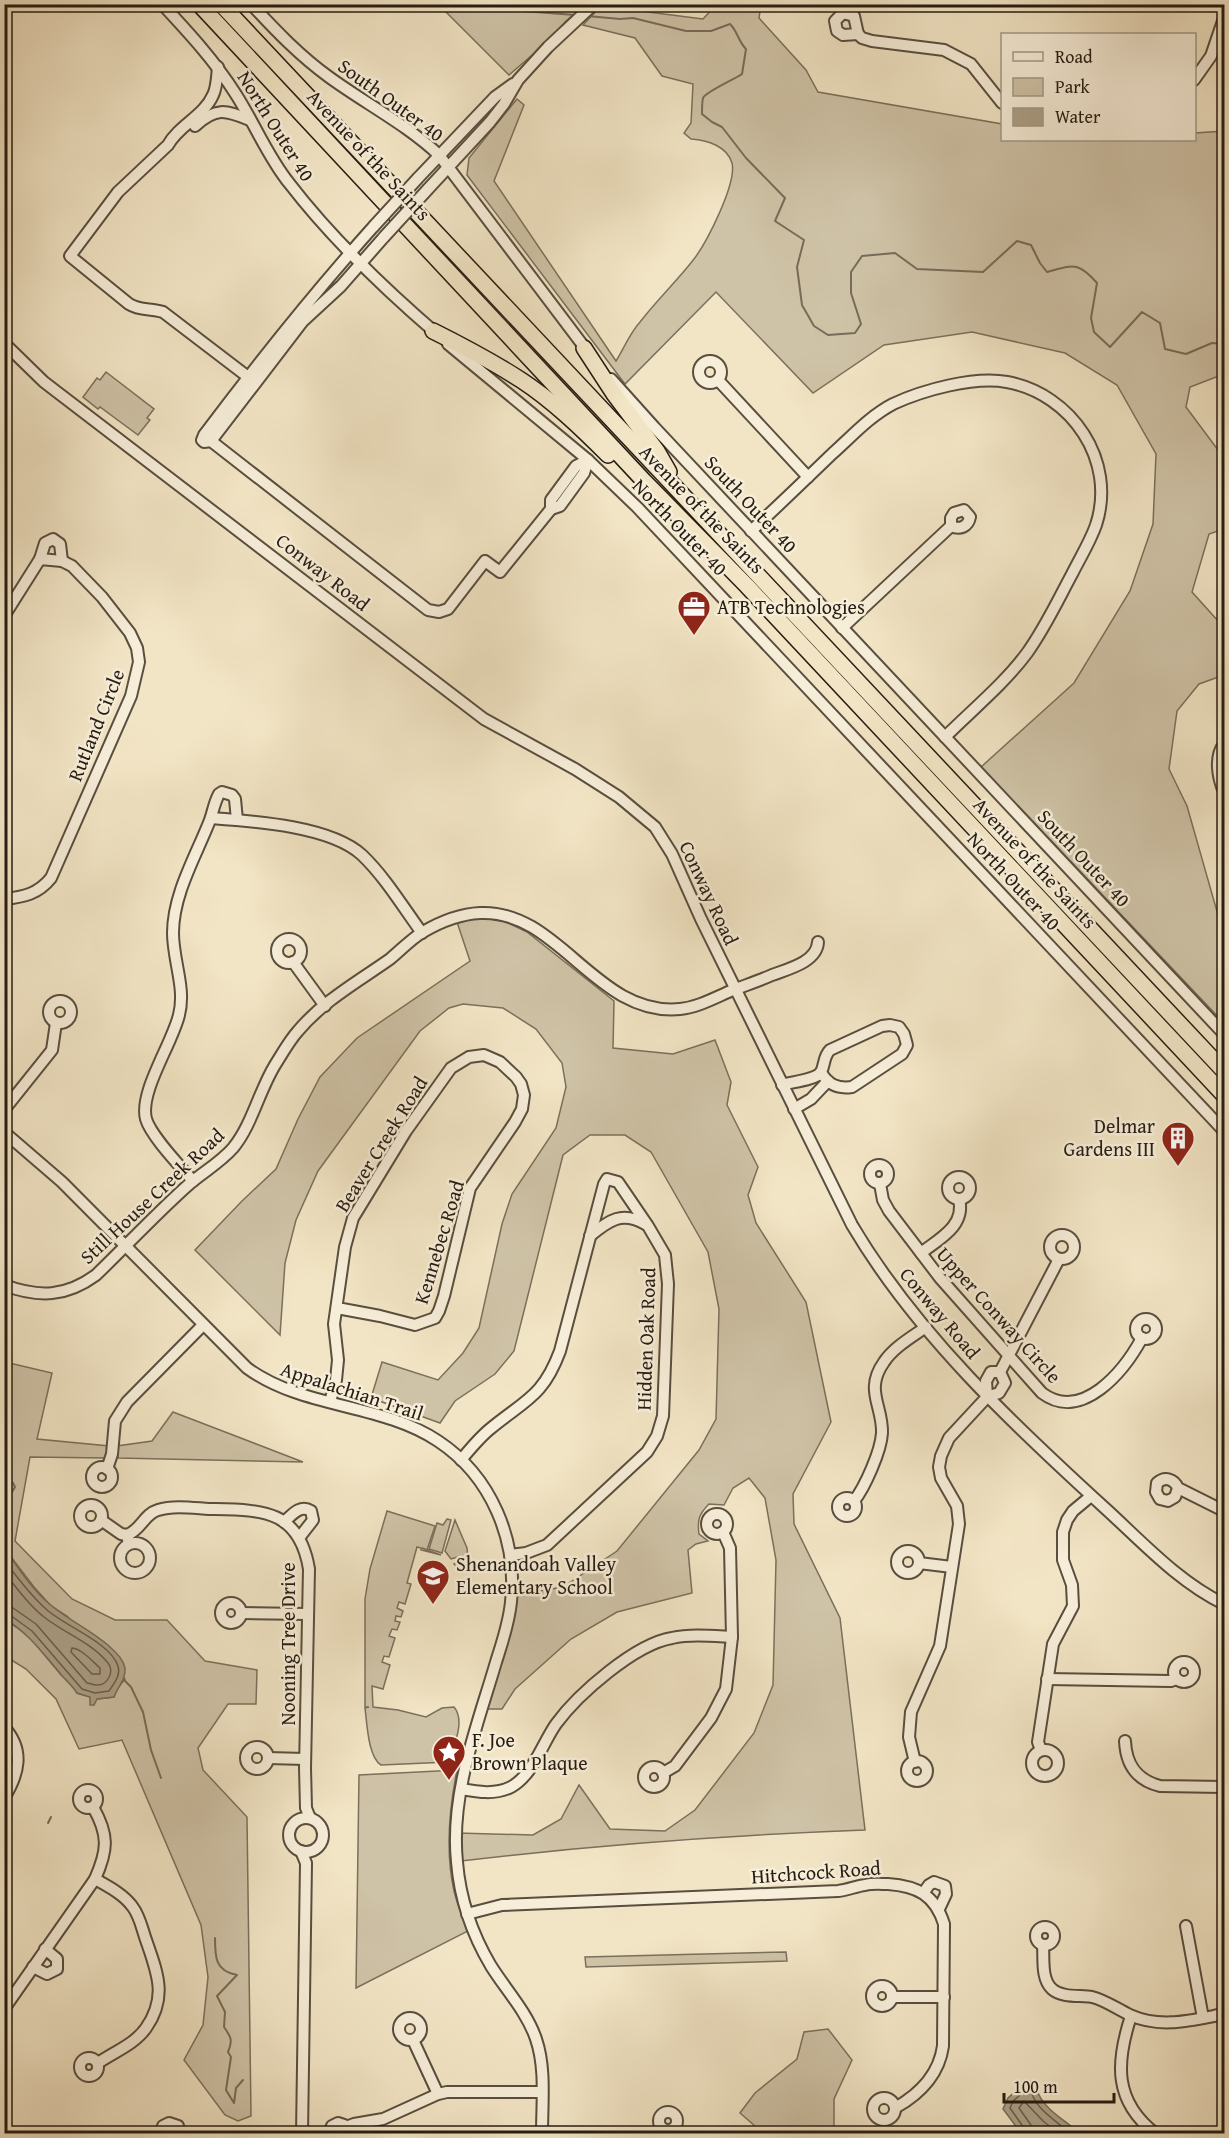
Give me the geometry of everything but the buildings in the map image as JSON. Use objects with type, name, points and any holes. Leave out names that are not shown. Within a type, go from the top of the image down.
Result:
[{"type":"highway","name":"Avenue of the Saints","points":[[199,4],[644,481],[747,586],[1224,1094]]},
{"type":"highway","name":"Avenue of the Saints","points":[[221,4],[1224,1071]]},
{"type":"highway","points":[[433,331],[468,348],[522,381],[573,421],[616,462],[644,481]]},
{"type":"highway","points":[[584,348],[614,394],[657,452],[683,496]]},
{"type":"street","name":"North Outer 40","points":[[162,4],[218,67],[288,182],[351,252],[433,331],[588,460],[663,534],[1224,1131]]},
{"type":"street","name":"South Outer 40","points":[[251,4],[311,63],[414,134],[439,155],[584,348],[648,420],[1224,1034]]},
{"type":"street","points":[[588,460],[576,466],[551,500],[551,509],[500,572],[485,561],[448,609],[439,612],[428,610],[211,441],[204,442],[202,437],[303,321],[341,286],[497,113],[519,80],[548,47],[594,4]]},
{"type":"street","points":[[1196,77],[1211,56],[1224,18]]},
{"type":"street","points":[[858,34],[872,41],[944,50],[953,54],[971,64],[1001,102]]},
{"type":"street","points":[[168,145],[172,136],[207,106],[213,97],[218,67]]},
{"type":"street","points":[[251,379],[374,226],[495,97],[519,80]]},
{"type":"street","points":[[250,120],[224,111],[214,112],[178,141],[168,145],[118,192],[70,256],[129,304],[140,309],[155,309],[163,312],[251,379]]},
{"type":"street","name":"Conway Road","points":[[4,343],[44,382],[484,720],[575,769],[637,810],[655,827],[663,839],[794,1109],[861,1240],[880,1270],[987,1397],[1179,1577],[1224,1604]]},
{"type":"street","points":[[718,380],[808,477]]},
{"type":"street","points":[[751,531],[867,422],[890,406],[922,392],[971,383],[1007,382],[1052,400],[1069,413],[1083,431],[1094,453],[1100,473],[1101,491],[1095,525],[1057,603],[1027,652],[945,737]]},
{"type":"street","points":[[842,628],[951,526]]},
{"type":"street","points":[[4,616],[40,559],[45,543],[52,539],[57,540],[60,544],[58,560],[40,559]]},
{"type":"street","name":"Rutland Circle","points":[[4,899],[34,893],[51,878],[131,696],[138,672],[137,648],[130,633],[102,597],[72,566],[58,560]]},
{"type":"street","points":[[1224,744],[1221,747],[1218,767],[1218,776],[1224,792]]},
{"type":"street","points":[[193,1181],[151,1131],[146,1118],[146,1095],[172,1037],[179,1013],[180,986],[173,950],[173,930],[180,894],[211,818],[215,800],[222,792],[232,795],[235,799],[237,820]]},
{"type":"street","points":[[211,818],[310,830],[349,844],[363,856],[422,933]]},
{"type":"street","name":"Still House Creek Road","points":[[4,1286],[37,1294],[68,1291],[96,1275],[193,1181],[224,1158],[237,1143],[278,1060],[298,1031],[325,1006],[422,933],[463,915],[482,913],[515,920],[544,936],[618,994],[632,1001],[661,1009],[691,1007],[801,963],[814,955],[818,942]]},
{"type":"street","points":[[293,962],[325,1006]]},
{"type":"street","points":[[4,1110],[52,1050],[56,1023]]},
{"type":"street","points":[[794,1109],[811,1099],[816,1092],[825,1076],[825,1055],[830,1050],[890,1024],[899,1027],[904,1034],[907,1045],[902,1054],[852,1088],[834,1086],[825,1076]]},
{"type":"street","name":"Beaver Creek Road","points":[[330,1402],[338,1360],[334,1324],[345,1247],[353,1218],[406,1131],[453,1065],[475,1055],[484,1055],[500,1062]]},
{"type":"street","name":"Kennebec Road","points":[[337,1308],[415,1325],[429,1322],[440,1311],[470,1188],[522,1109],[524,1095],[521,1084],[509,1068],[500,1062]]},
{"type":"street","points":[[782,1085],[801,1079],[825,1076]]},
{"type":"street","points":[[808,1079],[816,1092]]},
{"type":"street","name":"Appalachian Trail","points":[[4,1132],[62,1182],[203,1325],[257,1376],[276,1385],[410,1426],[439,1442],[461,1460],[480,1482],[496,1507],[506,1532],[513,1586],[508,1622],[461,1789],[456,1818],[456,1850],[459,1882],[469,1922],[487,1959],[536,2037],[542,2062],[542,2133]]},
{"type":"street","name":"Hidden Oak Road","points":[[510,1555],[547,1545],[637,1463],[657,1436],[665,1406],[668,1269],[665,1255],[618,1182],[607,1179],[590,1236]]},
{"type":"street","name":"Upper Conway Circle","points":[[880,1184],[883,1200],[889,1211],[940,1278],[1042,1393],[1050,1399],[1060,1402],[1087,1397],[1112,1380],[1131,1357],[1142,1338]]},
{"type":"street","points":[[921,1253],[952,1229],[960,1214],[959,1199]]},
{"type":"street","points":[[461,1460],[489,1429],[528,1401],[552,1371],[560,1351],[590,1236],[606,1222],[625,1217],[648,1226]]},
{"type":"street","points":[[915,1762],[909,1737],[911,1712],[940,1646],[958,1514],[953,1497],[941,1479],[939,1467],[941,1456],[949,1438],[987,1397],[986,1381],[992,1372],[1000,1372],[1059,1259]]},
{"type":"street","points":[[107,1469],[112,1454],[115,1421],[127,1402],[203,1325]]},
{"type":"street","points":[[854,1501],[863,1489],[882,1433],[875,1394],[877,1373],[891,1353],[926,1327]]},
{"type":"street","points":[[1178,1488],[1224,1511]]},
{"type":"street","points":[[1041,1750],[1038,1743],[1053,1644],[1073,1606],[1072,1585],[1063,1560],[1063,1532],[1066,1520],[1073,1511],[1091,1496]]},
{"type":"street","points":[[284,1522],[300,1509],[307,1508],[311,1511],[313,1520],[299,1538]]},
{"type":"street","name":"Nooning Tree Drive","points":[[101,1520],[128,1539],[147,1516],[160,1509],[257,1510],[284,1522],[299,1538],[306,1553],[309,1569],[306,1815]]},
{"type":"street","points":[[663,1773],[675,1766],[720,1703],[728,1678],[732,1636],[730,1548],[723,1532]]},
{"type":"street","points":[[919,1563],[952,1567]]},
{"type":"street","points":[[241,1613],[307,1614]]},
{"type":"street","points":[[461,1789],[494,1792],[513,1786],[531,1767],[556,1724],[582,1695],[612,1670],[646,1648],[671,1638],[732,1636]]},
{"type":"street","points":[[1047,1679],[1171,1681],[1176,1679]]},
{"type":"street","points":[[4,1727],[14,1742],[18,1755],[18,1767],[16,1777],[4,1798]]},
{"type":"street","points":[[1125,1741],[1126,1756],[1132,1768],[1152,1784],[1224,1787]]},
{"type":"street","points":[[268,1758],[305,1759]]},
{"type":"street","points":[[4,2009],[95,1879],[103,1862],[105,1840],[102,1823],[93,1807]]},
{"type":"street","name":"Nooning Tree Drive","points":[[306,1815],[290,1827],[292,1843],[306,1854]]},
{"type":"street","name":"Nooning Tree Drive","points":[[306,1815],[318,1823],[323,1835],[321,1844],[306,1854]]},
{"type":"street","name":"Nooning Tree Drive","points":[[302,2133],[306,1854]]},
{"type":"street","points":[[95,1879],[118,1892],[133,1907],[158,1975],[159,1988],[158,2003],[146,2029],[137,2038],[98,2063]]},
{"type":"street","name":"Hitchcock Road","points":[[467,1914],[501,1905],[838,1891],[872,1884],[898,1885],[924,1892],[934,1882],[945,1886],[946,1894],[939,1909]]},
{"type":"street","points":[[895,2108],[919,2090],[937,2070],[943,2046],[945,1932],[939,1909],[924,1892]]},
{"type":"street","points":[[1186,1926],[1203,2018]]},
{"type":"street","points":[[1043,1945],[1046,1980],[1051,1988],[1063,1994],[1094,1998],[1131,2016],[1167,2023],[1185,2023],[1224,2014]]},
{"type":"street","points":[[33,1967],[47,1974],[57,1969],[57,1959],[45,1949]]},
{"type":"street","points":[[892,1997],[944,1997]]},
{"type":"street","points":[[1131,2016],[1122,2042],[1119,2067],[1121,2081],[1134,2109],[1156,2133]]},
{"type":"street","points":[[413,2040],[438,2094]]},
{"type":"street","points":[[330,2133],[330,2128],[335,2124],[341,2124],[347,2130],[354,2124],[383,2119],[438,2094],[460,2091],[542,2092]]},
{"type":"street","points":[[161,2133],[164,2126],[172,2123],[178,2126],[180,2133]]},
{"type":"green space","points":[[439,5],[585,5],[509,75]]},
{"type":"green space","points":[[716,5],[761,5],[759,18],[806,70],[818,92],[1001,124],[1001,141],[1196,141],[1196,133],[1224,131],[1224,374],[1190,387],[1186,407],[1224,458],[1224,529],[1209,534],[1192,592],[1219,622],[1224,623],[1224,675],[1199,684],[1177,711],[1169,769],[1187,806],[1224,936],[1224,1023],[981,767],[1074,683],[1130,591],[1153,524],[1156,454],[1117,385],[1065,353],[972,332],[884,345],[813,393],[716,292],[625,384],[467,175],[469,158],[517,99],[524,105],[494,181],[616,361],[636,326],[700,251],[726,198],[732,163],[721,148],[691,139],[684,133],[691,123],[693,84],[662,76],[635,38],[583,25],[601,6],[703,19]]},
{"type":"green space","points":[[106,372],[154,409],[147,418],[150,420],[138,435],[83,397],[97,378],[100,380]]},
{"type":"green space","points":[[482,917],[506,922],[527,932],[614,1001],[613,1048],[673,1054],[715,1040],[731,1082],[727,1105],[758,1167],[748,1195],[756,1223],[806,1302],[831,1422],[793,1494],[794,1524],[840,1618],[865,1830],[663,1841],[461,1861],[458,1833],[533,1835],[561,1819],[579,1785],[610,1829],[665,1831],[695,1810],[754,1733],[773,1685],[776,1560],[765,1498],[749,1478],[733,1488],[724,1505],[709,1504],[701,1514],[699,1534],[708,1541],[696,1544],[688,1550],[692,1593],[617,1612],[571,1639],[515,1689],[502,1709],[486,1709],[516,1595],[563,1587],[617,1551],[699,1450],[716,1419],[719,1309],[708,1252],[651,1152],[625,1135],[590,1135],[563,1155],[514,1351],[495,1374],[455,1401],[440,1423],[371,1398],[382,1362],[438,1380],[463,1353],[479,1328],[502,1224],[512,1194],[556,1128],[566,1087],[562,1063],[536,1029],[503,1008],[463,1004],[449,1008],[420,1031],[318,1171],[296,1220],[285,1263],[280,1335],[195,1250],[276,1169],[320,1077],[357,1038],[470,961],[457,922]]},
{"type":"green space","points":[[5,1362],[52,1373],[37,1439],[109,1446],[106,1458],[30,1457],[15,1541],[72,1599],[115,1620],[167,1620],[205,1661],[257,1670],[256,1704],[228,1704],[198,1748],[203,1770],[247,1817],[251,2116],[238,2121],[225,2115],[184,2060],[203,2025],[208,1977],[201,1925],[122,1740],[79,1749],[56,1699],[26,1669],[5,1656],[4,1619],[28,1635],[61,1675],[72,1684],[77,1693],[97,1699],[114,1697],[125,1679],[67,1616],[51,1606],[5,1549]]},
{"type":"green space","points":[[173,1412],[303,1462],[118,1458],[117,1446],[152,1441]]},
{"type":"green space","points":[[387,1511],[435,1526],[427,1550],[441,1555],[417,1547],[407,1583],[411,1584],[405,1604],[399,1602],[397,1608],[403,1611],[401,1617],[396,1616],[395,1621],[400,1622],[397,1630],[392,1629],[389,1636],[395,1638],[389,1657],[384,1656],[382,1662],[390,1665],[383,1689],[372,1686],[373,1707],[426,1717],[442,1708],[454,1707],[459,1719],[459,1727],[449,1762],[381,1765],[373,1755],[371,1747],[365,1708],[369,1707],[365,1707],[365,1599],[370,1569]]},
{"type":"green space","points":[[447,1519],[451,1520],[442,1553],[429,1549],[437,1523],[443,1525]]},
{"type":"green space","points":[[455,1520],[467,1548],[468,1558],[458,1568],[454,1564],[459,1561],[458,1557],[451,1559],[445,1551]]},
{"type":"green space","points":[[457,1770],[450,1815],[451,1876],[455,1896],[468,1931],[356,1988],[359,1775]]},
{"type":"green space","points":[[786,1952],[787,1961],[586,1967],[585,1957]]},
{"type":"green space","points":[[828,2029],[852,2060],[834,2099],[834,2133],[763,2133],[740,2113],[755,2093],[797,2059],[804,2032]]},
{"type":"water","points":[[5,1549],[45,1600],[102,1640],[121,1658],[125,1672],[114,1697],[97,1699],[94,1705],[90,1705],[90,1697],[77,1693],[34,1643],[5,1619]]},
{"type":"water","points":[[1027,2081],[1034,2082],[1042,2100],[1072,2127],[1073,2133],[1021,2133],[1003,2109],[1008,2098]]},
{"type":"waterway","points":[[508,4],[522,11],[575,15]]},
{"type":"waterway","points":[[587,16],[633,18],[686,31],[711,31],[730,24],[733,27],[746,49],[742,74],[705,95],[702,114],[722,127],[746,158],[785,198],[775,221],[804,240],[797,267],[802,305],[814,326],[828,335],[855,333],[861,324],[851,293],[851,272],[862,256],[895,253],[917,269],[983,272],[1017,241],[1031,245],[1047,272],[1069,267],[1080,268],[1097,283],[1091,318],[1094,332],[1110,347],[1142,312],[1160,323],[1165,349],[1186,354],[1212,343],[1224,344]]},
{"type":"waterway","points":[[4,1479],[13,1483],[15,1487],[12,1492],[4,1495]]},
{"type":"waterway","points":[[124,1680],[131,1687],[143,1712],[151,1750],[161,1778]]},
{"type":"waterway","points":[[48,1823],[51,1817]]},
{"type":"waterway","points":[[215,1938],[216,1957],[220,1967],[237,1975],[217,1996],[225,2012],[224,2027],[231,2039],[226,2090],[234,2103],[236,2088],[243,2080]]},
{"type":"place","name":"ATB Technologies","points":[[694,636]]},
{"type":"place","name":"Delmar Gardens III","points":[[1178,1167]]},
{"type":"place","name":"Shenandoah Valley Elementary School","points":[[433,1605]]},
{"type":"place","name":"F. Joe Brown Plaque","points":[[449,1781]]}]
